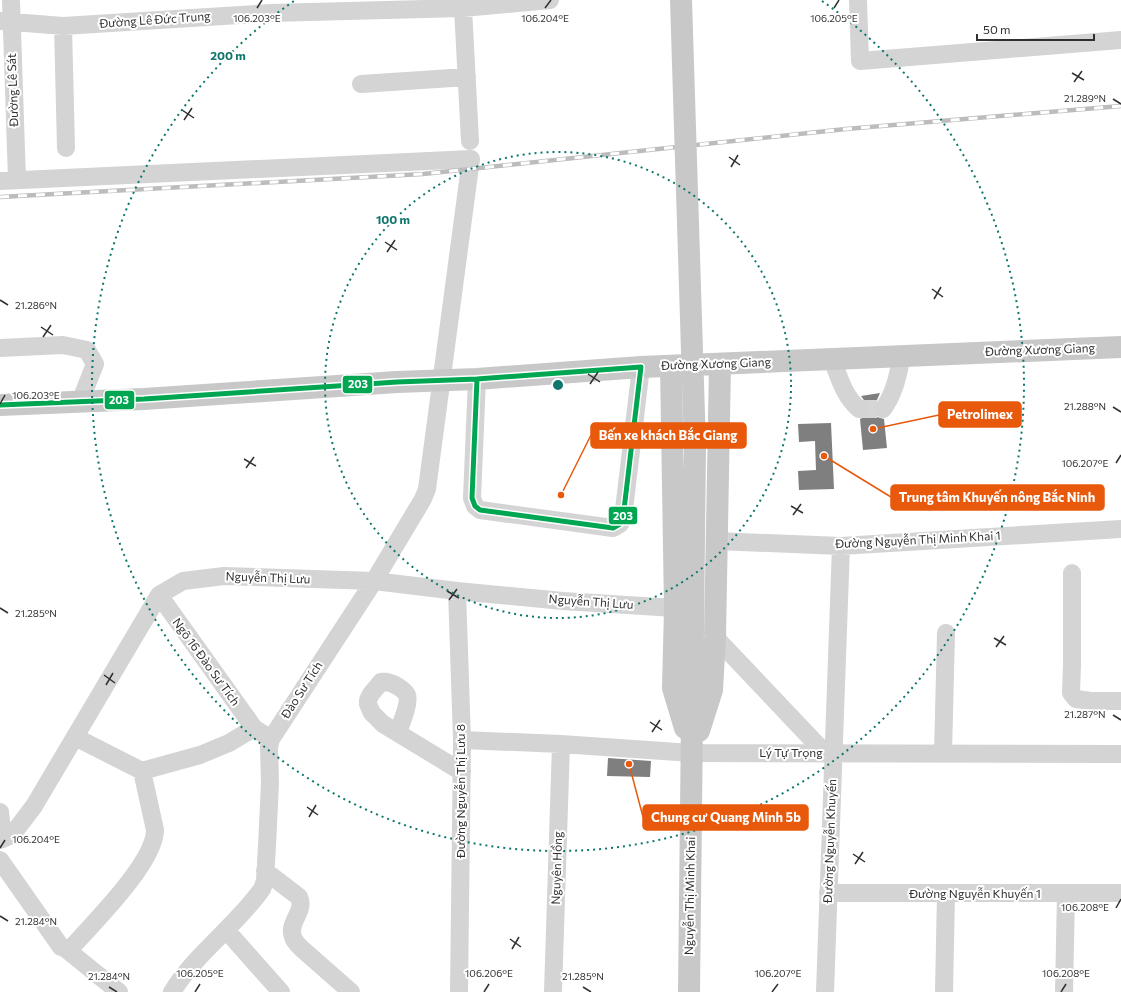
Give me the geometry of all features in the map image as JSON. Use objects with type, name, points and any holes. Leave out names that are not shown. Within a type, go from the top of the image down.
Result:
[{"type":"main road","name":"Nguyễn Thị Minh Khai","points":[[681,0],[695,447],[688,992]]},
{"type":"main road","name":"Đường Xương Giang","points":[[0,405],[144,399],[641,367],[1121,347]]},
{"type":"main road","points":[[692,753],[712,690],[715,637],[720,364]]},
{"type":"main road","points":[[671,366],[675,608],[673,688],[692,753]]},
{"type":"street","name":"Đường Lê Sát","points":[[8,180],[5,22],[11,0]]},
{"type":"street","name":"Đường Lê Đức Trung","points":[[5,22],[63,26],[271,6],[463,8],[550,0]]},
{"type":"street","points":[[858,0],[860,61],[1121,40]]},
{"type":"street","points":[[463,8],[470,141]]},
{"type":"street","points":[[63,26],[66,148]]},
{"type":"street","points":[[361,84],[467,77]]},
{"type":"street","name":"Đào Sư Tích","points":[[8,180],[471,159],[445,344],[442,380],[427,489],[423,499],[374,581],[271,739],[269,747],[270,783],[265,881],[262,889],[226,930],[183,974],[172,992]]},
{"type":"street","points":[[0,348],[63,345],[87,350],[96,364],[80,402]]},
{"type":"street","points":[[883,409],[894,390],[902,356]]},
{"type":"street","points":[[832,359],[845,392],[851,403],[859,409]]},
{"type":"street","points":[[477,378],[472,498],[475,506],[480,510],[613,528],[620,524],[623,518],[641,367]]},
{"type":"street","name":"Đường Nguyễn Thị Minh Khai 1","points":[[716,541],[841,546],[1121,529]]},
{"type":"street","name":"Đường Nguyễn Khuyến","points":[[825,992],[828,893],[829,754],[841,546]]},
{"type":"street","points":[[1072,573],[1071,693],[1076,699],[1091,701],[1121,701]]},
{"type":"street","name":"Nguyễn Thị Lưu","points":[[158,595],[183,581],[224,576],[374,581],[562,601],[675,608]]},
{"type":"street","name":"Đường Nguyễn Thị Lưu 8","points":[[457,591],[462,740],[460,992]]},
{"type":"street","points":[[0,812],[1,839],[12,835],[34,806],[158,595]]},
{"type":"street","name":"Ngõ 16 Đào Sư Tích","points":[[158,595],[254,728]]},
{"type":"street","points":[[944,754],[946,633]]},
{"type":"street","points":[[715,637],[829,754]]},
{"type":"street","points":[[75,737],[142,771],[200,755],[229,743],[254,728],[271,739]]},
{"type":"street","points":[[398,732],[462,772]]},
{"type":"street","name":"Lý Tự Trọng","points":[[462,740],[561,744],[692,753],[1121,754]]},
{"type":"street","name":"Nguyên Hồng","points":[[553,992],[561,744]]},
{"type":"street","points":[[66,949],[73,946],[128,884],[151,848],[155,838],[155,830],[142,771]]},
{"type":"street","points":[[0,860],[61,947],[66,949],[119,992]]},
{"type":"street","points":[[265,871],[299,897],[301,901],[301,907],[292,932],[296,942],[351,992]]},
{"type":"street","name":"Đường Nguyễn Khuyến 1","points":[[828,893],[1121,893]]},
{"type":"street","points":[[944,992],[946,894]]},
{"type":"street","points":[[1064,992],[1066,894]]},
{"type":"street","points":[[226,930],[281,992]]},
{"type":"building","points":[[880,393],[873,409],[874,414],[877,417],[884,419],[887,448],[863,450],[860,419],[867,416],[869,407],[861,396]]},
{"type":"building","points":[[831,423],[834,489],[799,490],[798,471],[816,470],[815,441],[799,442],[798,424]]},
{"type":"building","points":[[608,758],[651,761],[650,777],[607,776]]},
{"type":"tunnel","points":[[859,409],[883,409]]},
{"type":"railway","points":[[0,197],[423,174],[846,129],[1121,106]]},
{"type":"transit line","name":"203","points":[[641,367],[623,518],[620,524],[613,528],[480,510],[475,506],[472,498],[477,379],[641,367]]},
{"type":"transit line","name":"203","points":[[0,405],[144,399],[397,382],[477,379]]},
{"type":"place","name":"Petrolimex","points":[[873,429]]},
{"type":"place","name":"Trung tâm Khuyến nông Bắc Ninh","points":[[824,456]]},
{"type":"place","name":"Bến xe khách Bắc Giang","points":[[561,495]]},
{"type":"place","name":"Chung cư Quang Minh 5b","points":[[629,764]]}]
